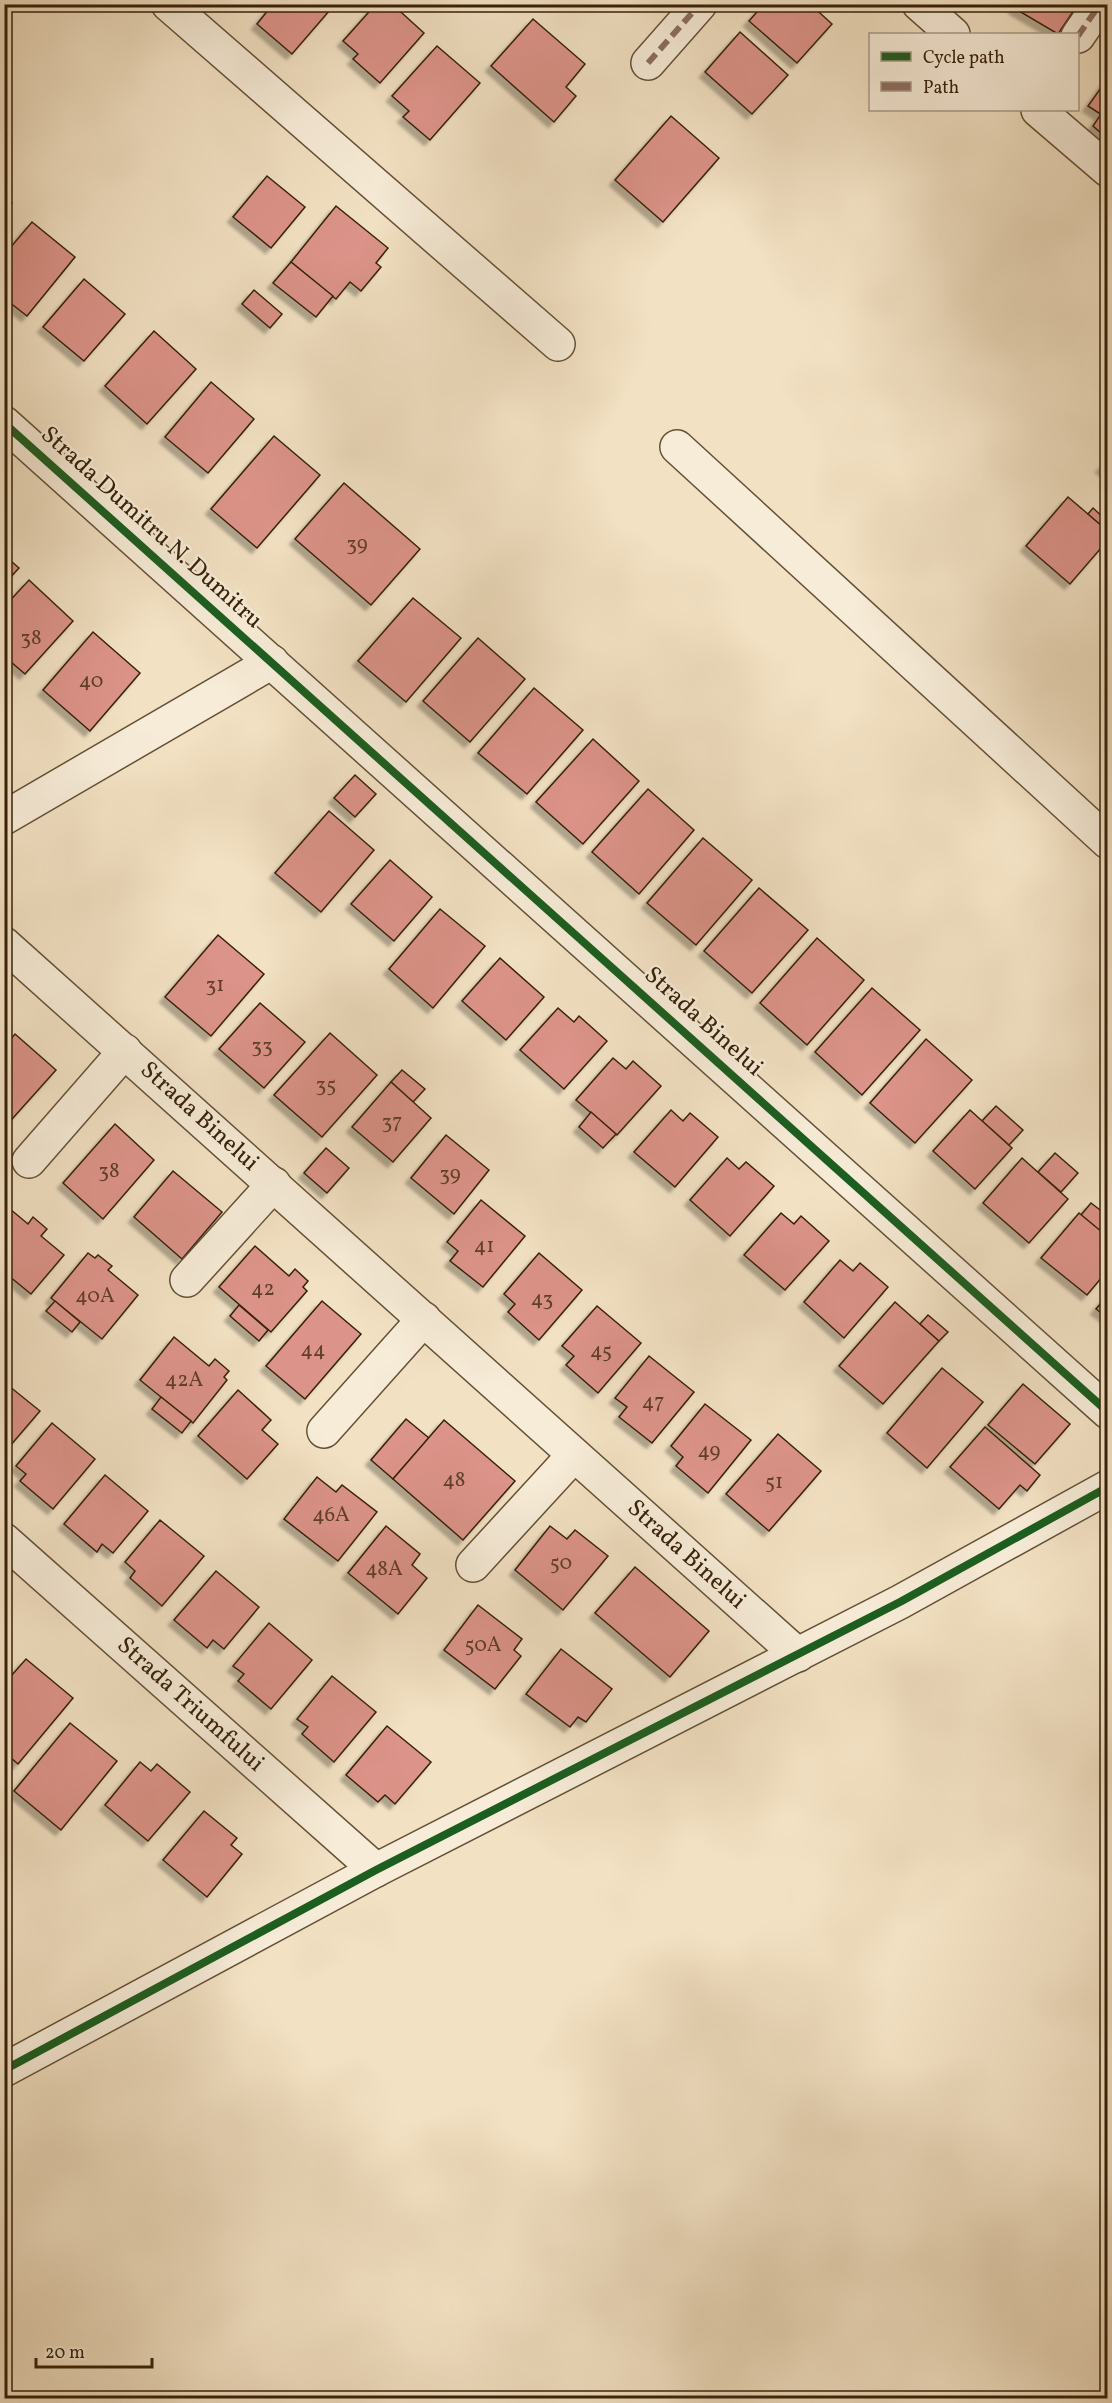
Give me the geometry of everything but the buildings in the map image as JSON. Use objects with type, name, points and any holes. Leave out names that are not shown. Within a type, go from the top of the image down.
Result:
[{"type":"street","points":[[168,4],[558,344]]},
{"type":"street","points":[[648,63],[700,4]]},
{"type":"street","points":[[919,4],[952,33]]},
{"type":"street","points":[[1079,33],[1100,4]]},
{"type":"street","points":[[1039,111],[1107,171]]},
{"type":"street","name":"Strada Dumitru N. Dumitru","points":[[4,423],[272,662],[4,818]]},
{"type":"street","points":[[677,447],[1107,842]]},
{"type":"street","name":"Strada Binelui","points":[[272,662],[1107,1412]]},
{"type":"street","name":"Strada Binelui","points":[[4,944],[798,1654]]},
{"type":"street","name":"Strada Binelui","points":[[29,1161],[125,1050]]},
{"type":"street","name":"Strada Binelui","points":[[187,1280],[274,1184]]},
{"type":"street","points":[[324,1431],[424,1319]]},
{"type":"street","points":[[473,1566],[574,1455]]},
{"type":"street","points":[[4,2070],[376,1870],[900,1602],[1107,1487]]},
{"type":"street","name":"Strada Triumfului","points":[[4,1540],[376,1870]]},
{"type":"marked path","points":[[648,63],[700,4]]},
{"type":"marked path","points":[[1079,35],[1100,4]]},
{"type":"cycle path","points":[[4,423],[1108,1412]]},
{"type":"cycle path","points":[[4,2070],[376,1870],[900,1602],[1108,1487]]}]
